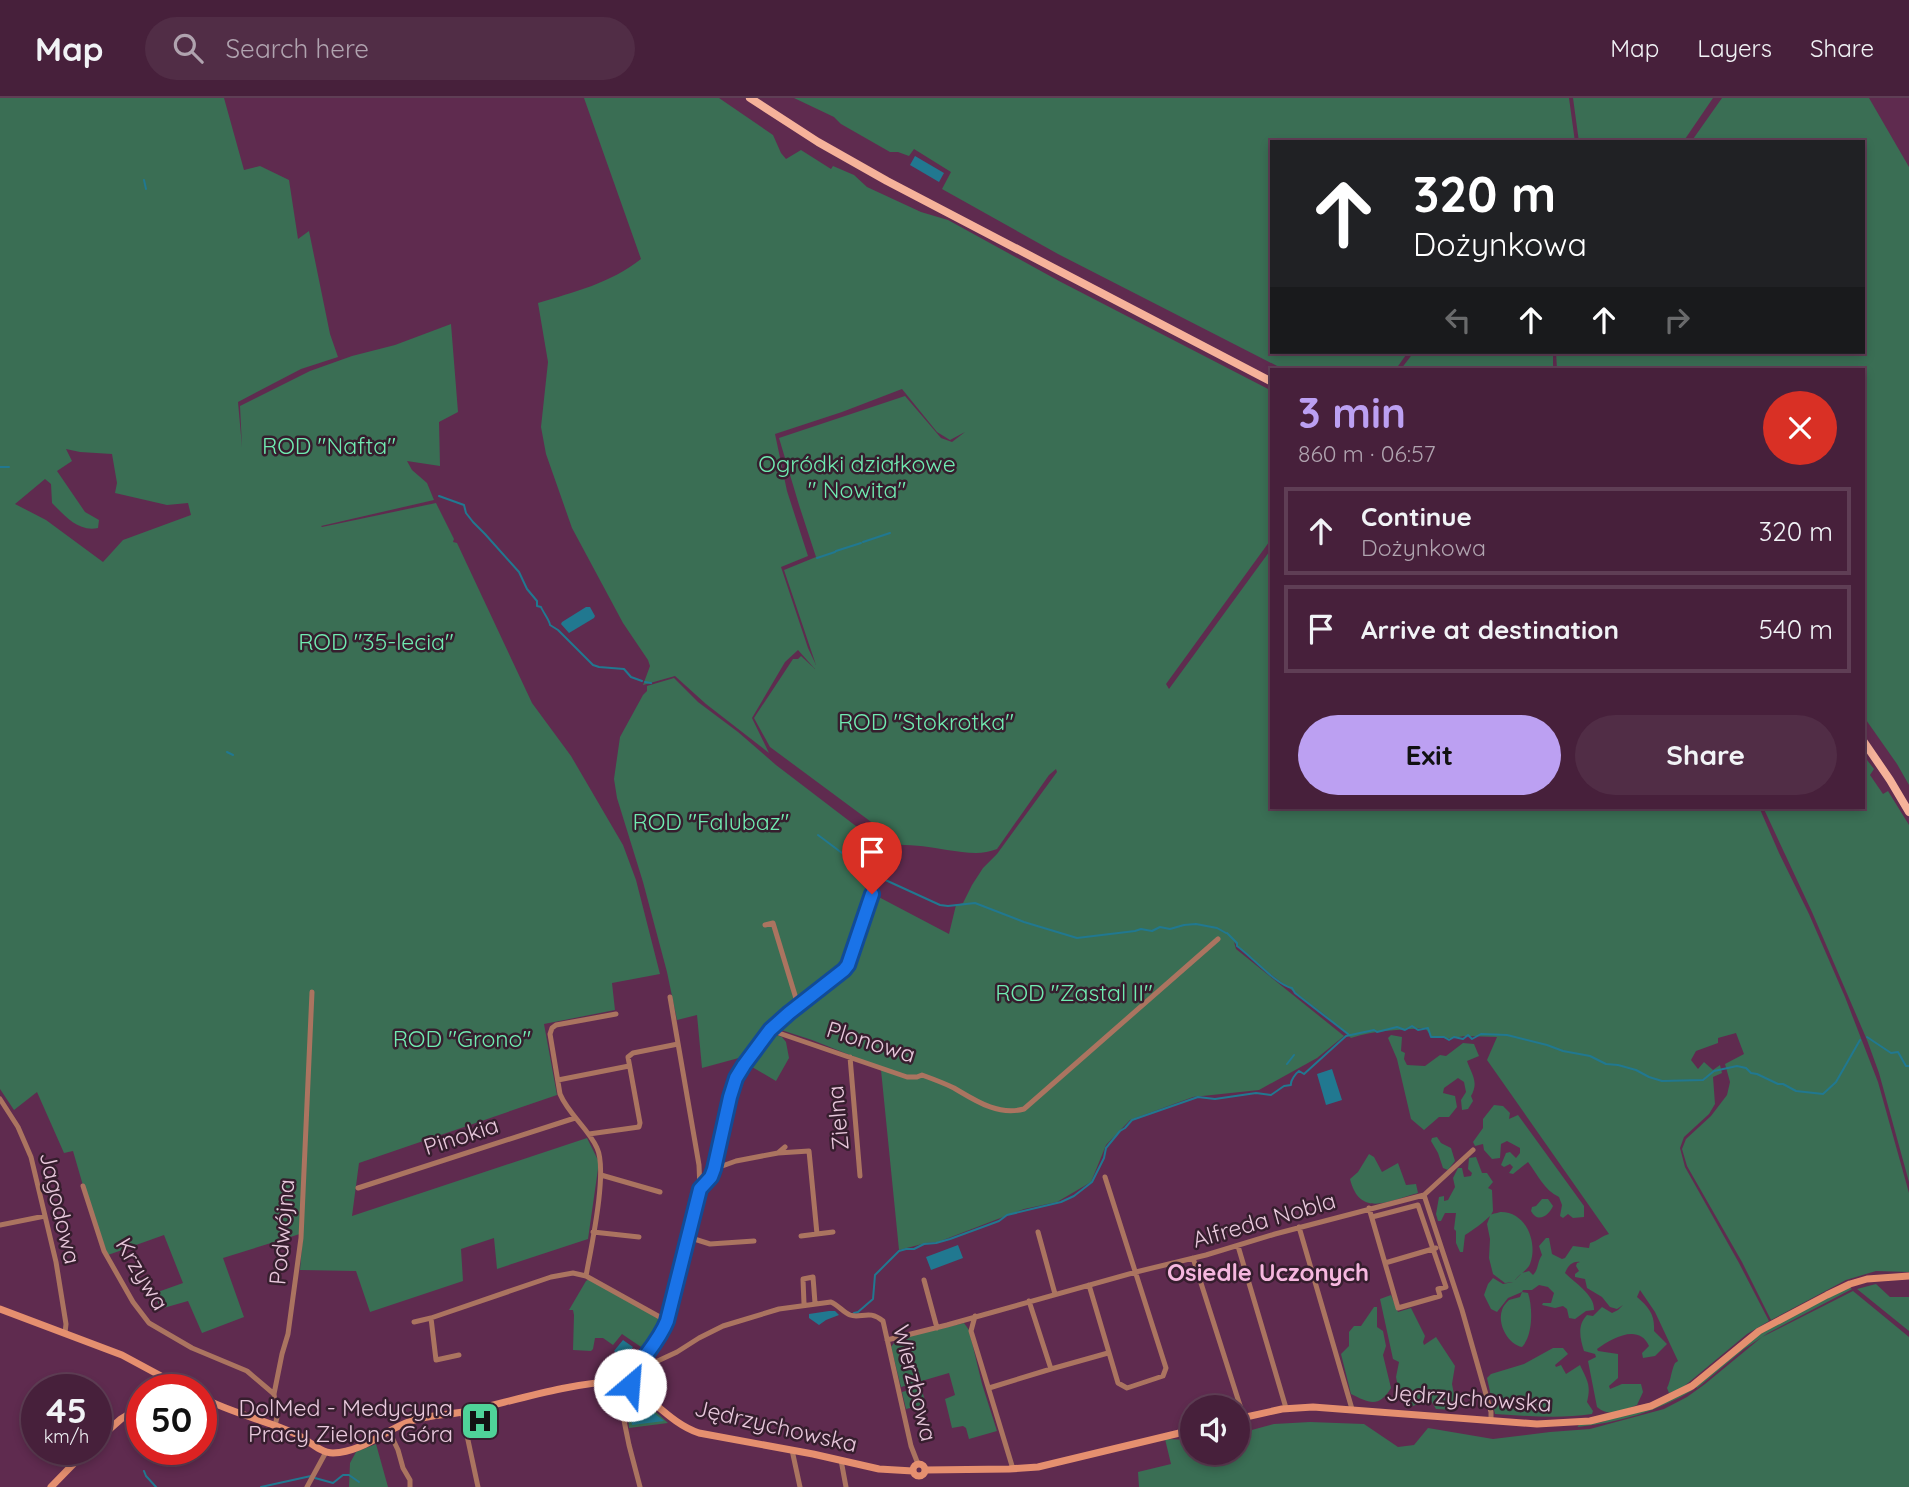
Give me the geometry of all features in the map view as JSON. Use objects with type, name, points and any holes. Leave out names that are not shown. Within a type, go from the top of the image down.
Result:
[{"type":"main road","points":[[750,98],[818,142],[887,181],[1270,381]]},
{"type":"main road","points":[[1865,743],[1909,812]]},
{"type":"main road","name":"Jędrzychowska","points":[[1250,1416],[1286,1408],[1313,1406],[1537,1424],[1590,1422],[1651,1406],[1692,1386],[1759,1331],[1826,1295],[1867,1279],[1909,1276]]},
{"type":"main road","points":[[1,1309],[130,1359],[153,1374]]},
{"type":"main road","name":"Jędrzychowska","points":[[326,1452],[334,1453],[360,1447],[409,1421],[462,1412],[574,1385],[607,1383],[625,1386],[641,1393],[676,1421],[694,1431],[884,1470],[1013,1469],[1048,1465],[1180,1433]]},
{"type":"main road","points":[[217,1405],[296,1434],[326,1452]]},
{"type":"main road","points":[[112,1427],[126,1416]]},
{"type":"main road","points":[[51,1487],[72,1465]]},
{"type":"main road","points":[[918,1470],[918,1487]]},
{"type":"street","points":[[700,1189],[711,1177],[714,1169],[723,1121],[736,1078],[770,1030],[848,965],[886,851]]},
{"type":"street","points":[[765,925],[773,923],[798,1005]]},
{"type":"street","name":"Plonowa","points":[[770,1030],[907,1077],[922,1075],[995,1109],[1006,1112],[1024,1109],[1218,939]]},
{"type":"street","name":"Podwójna","points":[[275,1426],[277,1417],[274,1395],[288,1334],[301,1238],[312,992]]},
{"type":"street","points":[[640,1487],[620,1401],[634,1370],[667,1321],[700,1189],[699,1165],[670,997]]},
{"type":"street","points":[[586,1276],[601,1175],[601,1157],[589,1134],[564,1102],[550,1034],[556,1025],[616,1014]]},
{"type":"street","points":[[589,1134],[639,1127],[628,1057],[633,1053],[678,1044]]},
{"type":"street","name":"Zielna","points":[[850,1057],[860,1176]]},
{"type":"street","points":[[558,1080],[629,1066]]},
{"type":"street","name":"Jagodowa","points":[[0,1099],[18,1126],[27,1147],[58,1278],[66,1324],[65,1333]]},
{"type":"street","name":"Pinokia","points":[[358,1188],[575,1118]]},
{"type":"street","points":[[778,1153],[785,1147]]},
{"type":"street","name":"Alfreda Nobla","points":[[887,1340],[1424,1195],[1473,1150]]},
{"type":"street","points":[[714,1169],[736,1161],[778,1153],[809,1151],[817,1234]]},
{"type":"street","points":[[601,1175],[660,1192]]},
{"type":"street","points":[[1089,1285],[1118,1383],[1128,1388],[1163,1377],[1166,1368],[1105,1177]]},
{"type":"street","name":"Krzywa","points":[[83,1186],[104,1251],[133,1302],[149,1323],[183,1343],[247,1371],[274,1395]]},
{"type":"street","points":[[1424,1195],[1473,1348],[1491,1420]]},
{"type":"street","points":[[1369,1208],[1398,1308],[1440,1296],[1438,1289],[1446,1286],[1418,1205],[1372,1217]]},
{"type":"street","points":[[0,1225],[45,1216]]},
{"type":"street","points":[[1299,1227],[1352,1409]]},
{"type":"street","points":[[593,1232],[639,1237]]},
{"type":"street","points":[[802,1236],[833,1232]]},
{"type":"street","points":[[1038,1232],[1055,1294]]},
{"type":"street","points":[[688,1237],[710,1244],[754,1241]]},
{"type":"street","points":[[1238,1245],[1286,1408]]},
{"type":"street","points":[[1385,1263],[1442,1246]]},
{"type":"street","points":[[1193,1258],[1233,1395]]},
{"type":"street","points":[[414,1322],[551,1276],[573,1273],[586,1276],[667,1321]]},
{"type":"street","points":[[804,1304],[803,1279],[813,1278],[815,1303]]},
{"type":"street","points":[[924,1280],[937,1328]]},
{"type":"street","points":[[0,1300],[1,1309]]},
{"type":"street","points":[[1029,1301],[1051,1369]]},
{"type":"street","name":"Wierzbowa","points":[[640,1362],[649,1365],[723,1326],[804,1304],[831,1302],[853,1316],[866,1314],[880,1318],[883,1321],[918,1470]]},
{"type":"street","points":[[975,1316],[971,1331],[1013,1469]]},
{"type":"street","points":[[431,1318],[436,1360],[459,1355]]},
{"type":"street","points":[[989,1388],[1108,1353]]},
{"type":"street","points":[[883,1364],[891,1360]]},
{"type":"street","points":[[1283,1399],[1291,1397]]},
{"type":"street","points":[[462,1412],[478,1487]]},
{"type":"street","points":[[388,1432],[398,1450],[410,1480],[410,1487]]},
{"type":"street","points":[[792,1450],[800,1487]]},
{"type":"street","points":[[307,1487],[326,1452]]},
{"type":"street","points":[[841,1460],[846,1487]]},
{"type":"green space","points":[[0,98],[224,98],[244,170],[260,166],[289,180],[298,239],[309,231],[330,334],[338,357],[301,369],[238,402],[242,447],[240,406],[310,371],[395,345],[451,324],[458,412],[439,422],[440,466],[407,461],[412,470],[427,483],[434,500],[321,526],[436,503],[532,703],[571,756],[623,845],[636,880],[660,974],[612,983],[615,1010],[544,1024],[557,1095],[359,1163],[352,1216],[587,1138],[599,1162],[588,1239],[497,1269],[494,1238],[461,1249],[463,1281],[370,1312],[356,1271],[300,1270],[303,1233],[223,1258],[244,1317],[202,1333],[188,1301],[160,1309],[155,1293],[183,1283],[164,1235],[108,1255],[91,1213],[73,1151],[64,1153],[37,1092],[14,1110],[0,1089]],"holes":[[[66,449],[112,454],[117,483],[115,493],[167,505],[188,503],[191,515],[123,540],[103,562],[46,520],[15,504],[45,479],[51,484],[52,503],[62,513],[84,528],[98,528],[99,520],[85,512],[57,471],[72,461]]]},
{"type":"green space","points":[[584,98],[719,98],[773,135],[786,159],[801,150],[831,169],[833,166],[854,175],[867,187],[921,212],[948,220],[1059,281],[1270,390],[1270,541],[1166,684],[1169,689],[1270,551],[1270,809],[1760,809],[1845,997],[1878,1082],[1909,1193],[1909,1272],[1876,1271],[1846,1280],[1771,1320],[1742,1262],[1687,1166],[1682,1149],[1686,1139],[1711,1116],[1727,1095],[1730,1082],[1725,1064],[1744,1054],[1736,1033],[1718,1038],[1718,1043],[1696,1051],[1691,1060],[1698,1069],[1704,1062],[1713,1070],[1720,1065],[1722,1073],[1713,1077],[1715,1104],[1709,1114],[1684,1137],[1680,1148],[1685,1167],[1769,1321],[1747,1334],[1682,1388],[1669,1393],[1667,1388],[1678,1361],[1655,1312],[1640,1290],[1637,1297],[1650,1312],[1654,1331],[1667,1344],[1655,1356],[1643,1358],[1642,1353],[1649,1346],[1645,1339],[1632,1334],[1617,1337],[1597,1349],[1618,1354],[1618,1378],[1609,1386],[1610,1389],[1622,1384],[1641,1384],[1643,1392],[1637,1405],[1616,1412],[1606,1412],[1597,1407],[1588,1361],[1596,1357],[1595,1354],[1584,1351],[1581,1327],[1587,1315],[1593,1316],[1602,1307],[1612,1313],[1623,1305],[1617,1309],[1610,1307],[1602,1297],[1587,1288],[1585,1279],[1575,1277],[1579,1271],[1577,1263],[1580,1262],[1575,1262],[1565,1273],[1588,1294],[1594,1310],[1586,1311],[1575,1319],[1569,1318],[1567,1309],[1563,1306],[1555,1308],[1542,1305],[1551,1303],[1554,1293],[1548,1287],[1539,1285],[1508,1298],[1497,1312],[1491,1309],[1484,1295],[1488,1284],[1493,1278],[1503,1284],[1513,1282],[1505,1283],[1493,1274],[1487,1224],[1490,1216],[1465,1235],[1463,1252],[1460,1252],[1456,1243],[1456,1213],[1445,1213],[1441,1221],[1438,1221],[1436,1214],[1439,1197],[1444,1196],[1444,1201],[1448,1200],[1455,1187],[1453,1178],[1458,1168],[1462,1168],[1464,1177],[1471,1176],[1472,1173],[1468,1169],[1469,1158],[1476,1157],[1482,1173],[1487,1173],[1493,1182],[1488,1188],[1492,1190],[1491,1215],[1510,1213],[1524,1223],[1528,1231],[1532,1256],[1529,1266],[1522,1273],[1535,1273],[1542,1255],[1539,1246],[1546,1238],[1549,1238],[1552,1254],[1562,1259],[1573,1246],[1589,1248],[1590,1243],[1609,1234],[1487,1060],[1497,1037],[1465,1036],[1446,1039],[1440,1036],[1432,1037],[1425,1028],[1379,1032],[1351,1038],[1234,942],[1236,949],[1344,1036],[1317,1058],[1259,1090],[1193,1097],[1130,1120],[1106,1145],[1091,1182],[1057,1202],[1024,1209],[938,1242],[899,1250],[881,1070],[855,1057],[775,1028],[849,972],[873,894],[949,934],[956,905],[963,903],[983,868],[997,854],[1057,772],[1056,769],[1049,775],[997,849],[972,853],[891,845],[882,830],[770,747],[754,718],[793,659],[801,656],[815,669],[798,650],[785,662],[752,718],[769,753],[675,676],[643,685],[650,666],[648,660],[623,623],[572,528],[546,454],[541,427],[548,362],[538,303],[578,291],[617,274],[641,259]],"holes":[[[902,389],[937,432],[950,440],[965,432],[952,442],[941,438],[905,396],[779,438],[816,557],[784,570],[816,665],[781,567],[808,556],[787,491],[775,434]]]},
{"type":"green space","points":[[794,98],[1569,98],[1575,140],[1270,140],[1270,354],[1407,354],[1397,368],[1281,368],[1058,254],[942,189],[951,172],[914,149],[909,156],[890,152],[841,124],[834,117]]},
{"type":"green space","points":[[1573,98],[1713,98],[1684,140],[1579,140]]},
{"type":"green space","points":[[1722,98],[1869,98],[1909,167],[1909,785],[1865,718],[1865,368],[1557,368],[1556,354],[1865,354],[1865,140],[1692,140]]},
{"type":"green space","points":[[1412,354],[1553,354],[1553,368],[1402,368]]},
{"type":"green space","name":"ROD \"Falubaz\"","points":[[674,678],[698,702],[865,833],[851,855],[875,872],[849,955],[842,967],[768,1023],[768,1028],[746,1056],[702,1068],[697,1015],[677,1020],[667,972],[617,798],[614,779],[620,737],[647,691],[647,686]]},
{"type":"green space","points":[[1865,757],[1874,769],[1870,775],[1883,794],[1888,791],[1909,825],[1909,1182],[1879,1073],[1812,912],[1764,809],[1865,809]]},
{"type":"green space","points":[[770,1033],[782,1037],[786,1042],[789,1058],[776,1081],[747,1064]]},
{"type":"green space","points":[[1391,1035],[1402,1037],[1401,1051],[1405,1053],[1407,1065],[1425,1066],[1440,1055],[1446,1056],[1463,1043],[1474,1044],[1479,1056],[1467,1061],[1475,1082],[1471,1096],[1473,1101],[1468,1109],[1462,1110],[1461,1100],[1466,1092],[1464,1082],[1458,1078],[1444,1088],[1443,1093],[1455,1096],[1457,1107],[1449,1117],[1439,1117],[1424,1130],[1411,1119],[1397,1059],[1388,1038]]},
{"type":"green space","points":[[1494,1105],[1503,1106],[1510,1113],[1509,1119],[1518,1115],[1584,1206],[1584,1217],[1573,1218],[1568,1214],[1563,1218],[1560,1216],[1562,1205],[1559,1197],[1545,1186],[1528,1162],[1513,1174],[1509,1173],[1513,1167],[1510,1164],[1504,1167],[1501,1165],[1506,1153],[1510,1152],[1516,1158],[1520,1148],[1507,1141],[1501,1144],[1500,1158],[1492,1159],[1484,1150],[1483,1144],[1475,1146],[1473,1142],[1483,1128],[1483,1119]]},
{"type":"green space","points":[[1437,1137],[1441,1143],[1451,1148],[1455,1161],[1448,1170],[1443,1168],[1431,1141]]},
{"type":"green space","points":[[1369,1154],[1374,1157],[1382,1172],[1398,1163],[1406,1185],[1416,1184],[1418,1193],[1377,1204],[1361,1199],[1350,1179],[1358,1172]]},
{"type":"green space","points":[[1542,1199],[1548,1199],[1553,1206],[1540,1218],[1531,1211]]},
{"type":"green space","points":[[589,1279],[661,1320],[662,1323],[644,1349],[622,1334],[613,1345],[603,1338],[595,1338],[591,1351],[573,1350],[574,1315],[573,1310],[569,1310]]},
{"type":"green space","points":[[1876,1284],[1890,1297],[1909,1297],[1909,1331],[1857,1289]]},
{"type":"green space","points":[[1849,1287],[1852,1289],[1768,1333],[1697,1388],[1695,1386],[1760,1333]]},
{"type":"green space","points":[[1853,1291],[1909,1337],[1909,1487],[1139,1487],[1138,1472],[1171,1464],[1165,1439],[1180,1440],[1180,1465],[1250,1465],[1250,1430],[1274,1424],[1364,1424],[1398,1447],[1414,1445],[1428,1428],[1493,1439],[1590,1429],[1664,1409],[1687,1397],[1762,1337]]},
{"type":"green space","points":[[1522,1292],[1528,1293],[1531,1306],[1530,1329],[1522,1347],[1508,1338],[1501,1321],[1505,1305],[1509,1300],[1520,1297]]},
{"type":"green space","points":[[1391,1295],[1398,1312],[1411,1308],[1425,1336],[1424,1345],[1436,1337],[1455,1366],[1452,1384],[1456,1404],[1454,1410],[1436,1409],[1430,1399],[1413,1406],[1400,1398],[1396,1377],[1399,1362],[1393,1359],[1380,1299]]},
{"type":"green space","points":[[1374,1307],[1377,1307],[1377,1327],[1383,1331],[1386,1346],[1383,1355],[1391,1388],[1382,1399],[1373,1402],[1351,1394],[1341,1354],[1349,1346],[1349,1332],[1354,1326],[1361,1326]]},
{"type":"green space","points":[[964,1323],[969,1330],[997,1431],[969,1439],[963,1426],[952,1428],[945,1399],[955,1395],[949,1373],[901,1387],[891,1347],[897,1339]]},
{"type":"green space","points":[[1553,1348],[1563,1348],[1568,1354],[1555,1365],[1561,1365],[1566,1374],[1580,1365],[1588,1383],[1587,1402],[1592,1414],[1556,1417],[1495,1414],[1487,1378],[1491,1374],[1524,1364]]},
{"type":"green space","points":[[921,1387],[926,1404],[906,1409],[902,1392]]},
{"type":"green space","points":[[1693,1390],[1637,1415],[1608,1422],[1577,1427],[1602,1422]]},
{"type":"green space","points":[[632,1396],[645,1402],[668,1423],[629,1428],[627,1407]]},
{"type":"green space","points":[[376,1444],[388,1487],[349,1487],[350,1463],[356,1452]]},
{"type":"water","points":[[915,156],[944,173],[939,182],[910,165]]},
{"type":"water","points":[[590,607],[594,618],[569,633],[562,622]]},
{"type":"water","points":[[1332,1069],[1342,1100],[1326,1105],[1317,1074]]},
{"type":"water","points":[[958,1245],[963,1258],[931,1270],[926,1257]]},
{"type":"water","points":[[835,1311],[839,1315],[819,1325],[809,1318],[809,1314]]},
{"type":"water","points":[[623,1340],[633,1347],[625,1359],[614,1351]]},
{"type":"water","points":[[631,1399],[664,1421],[632,1425],[629,1406]]},
{"type":"waterway","points":[[144,180],[146,189]]},
{"type":"waterway","points":[[0,467],[9,467]]},
{"type":"waterway","points":[[439,496],[464,505],[473,522],[519,572],[550,625],[593,665],[624,669],[631,677],[642,681]]},
{"type":"waterway","points":[[863,542],[890,533]]},
{"type":"waterway","points":[[836,551],[861,543]]},
{"type":"waterway","points":[[817,558],[835,552]]},
{"type":"waterway","points":[[645,682],[651,683]]},
{"type":"waterway","points":[[227,752],[233,755]]},
{"type":"waterway","points":[[818,835],[875,875]]},
{"type":"waterway","points":[[881,878],[940,905],[975,903],[1077,938],[1196,924],[1217,928],[1226,933]]},
{"type":"waterway","points":[[1227,933],[1237,946],[1272,976],[1292,988],[1348,1034]]},
{"type":"waterway","points":[[854,1313],[873,1299],[875,1275],[899,1251],[950,1239],[999,1221],[1007,1215],[1061,1202],[1074,1196],[1092,1182],[1106,1148],[1132,1120],[1198,1097],[1215,1099],[1256,1093],[1271,1095],[1284,1086],[1291,1085],[1292,1079],[1299,1071],[1304,1074],[1346,1036],[1397,1027],[1405,1030],[1412,1026],[1418,1030],[1428,1028],[1431,1037],[1444,1037],[1449,1040],[1454,1037],[1463,1039],[1468,1035],[1472,1039],[1481,1034],[1507,1035],[1590,1056],[1606,1064],[1636,1070],[1662,1081],[1703,1080],[1714,1071],[1737,1066],[1796,1091],[1823,1094],[1836,1082],[1860,1040]]},
{"type":"waterway","points":[[1867,1037],[1891,1053],[1898,1052],[1906,1066],[1909,1066]]},
{"type":"waterway","points":[[1287,1064],[1294,1055]]},
{"type":"waterway","points":[[144,1471],[156,1487]]},
{"type":"waterway","points":[[315,1478],[333,1483],[343,1475],[349,1475],[359,1482]]},
{"type":"waterway","points":[[261,1487],[311,1476]]},
{"type":"place","name":"DolMed - Medycyna Pracy Zielona Góra","points":[[480,1421]]},
{"type":"district","name":"Osiedle Uczonych","points":[[1268,1273]]},
{"type":"route","points":[[630,1385],[634,1370],[667,1321],[700,1189],[711,1177],[714,1169],[726,1109],[736,1078],[770,1030],[848,965],[872,894]]},
{"type":"park label","name":"ROD \"Nafta\"","points":[[329,446]]},
{"type":"park label","name":"Ogródki działkowe \" Nowita\"","points":[[857,477]]},
{"type":"park label","name":"ROD \"35-lecia\"","points":[[376,642]]},
{"type":"park label","name":"ROD \"Stokrotka\"","points":[[926,722]]},
{"type":"park label","name":"ROD \"Zastal II\"","points":[[1074,993]]},
{"type":"park label","name":"ROD \"Grono\"","points":[[462,1039]]}]
